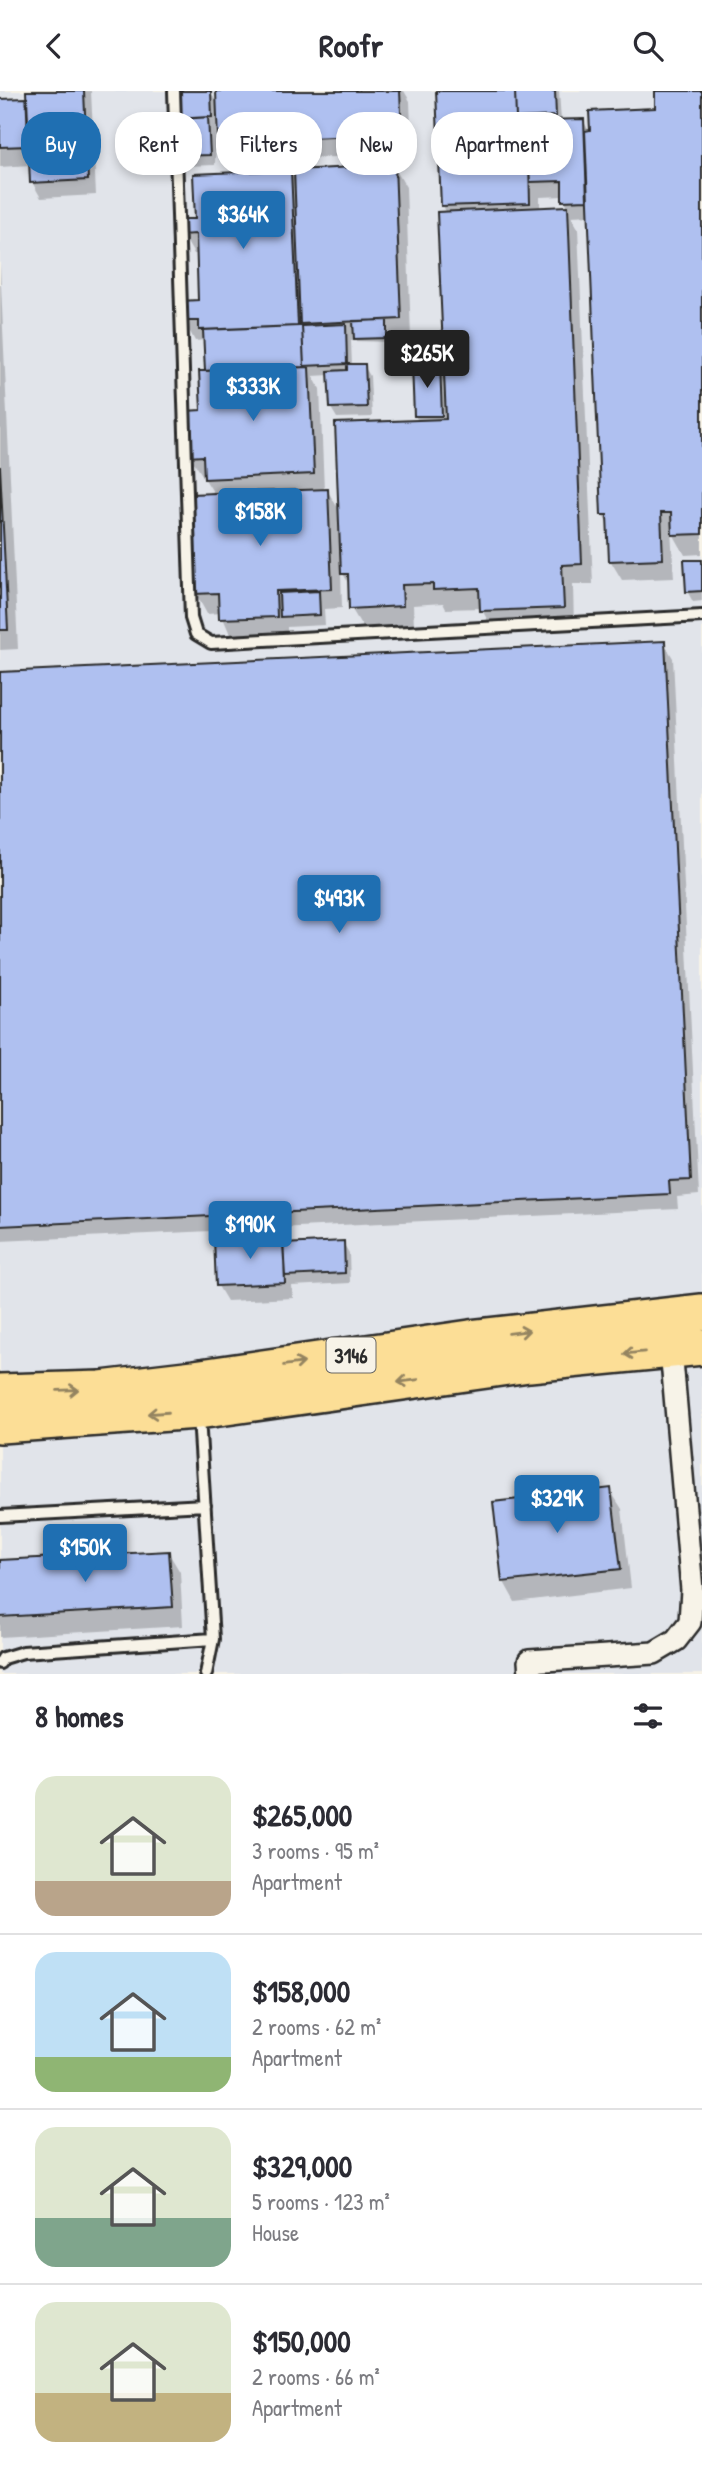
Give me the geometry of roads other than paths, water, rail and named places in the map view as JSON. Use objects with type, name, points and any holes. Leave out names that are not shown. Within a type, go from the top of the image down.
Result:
[{"type":"main road","name":"3146","points":[[0,1392],[101,1389],[470,1338],[702,1312]]},
{"type":"main road","name":"3146","points":[[0,1425],[198,1411],[529,1364],[693,1348]]},
{"type":"street","points":[[530,1674],[529,1661],[654,1653],[676,1640],[690,1622],[693,1348]]},
{"type":"lane","points":[[174,91],[191,618],[195,634],[211,643],[702,616]]},
{"type":"lane","points":[[198,1411],[213,1639],[206,1674]]},
{"type":"lane","points":[[0,1516],[205,1505]]},
{"type":"lane","points":[[0,1663],[3,1658],[23,1652],[213,1639]]}]
